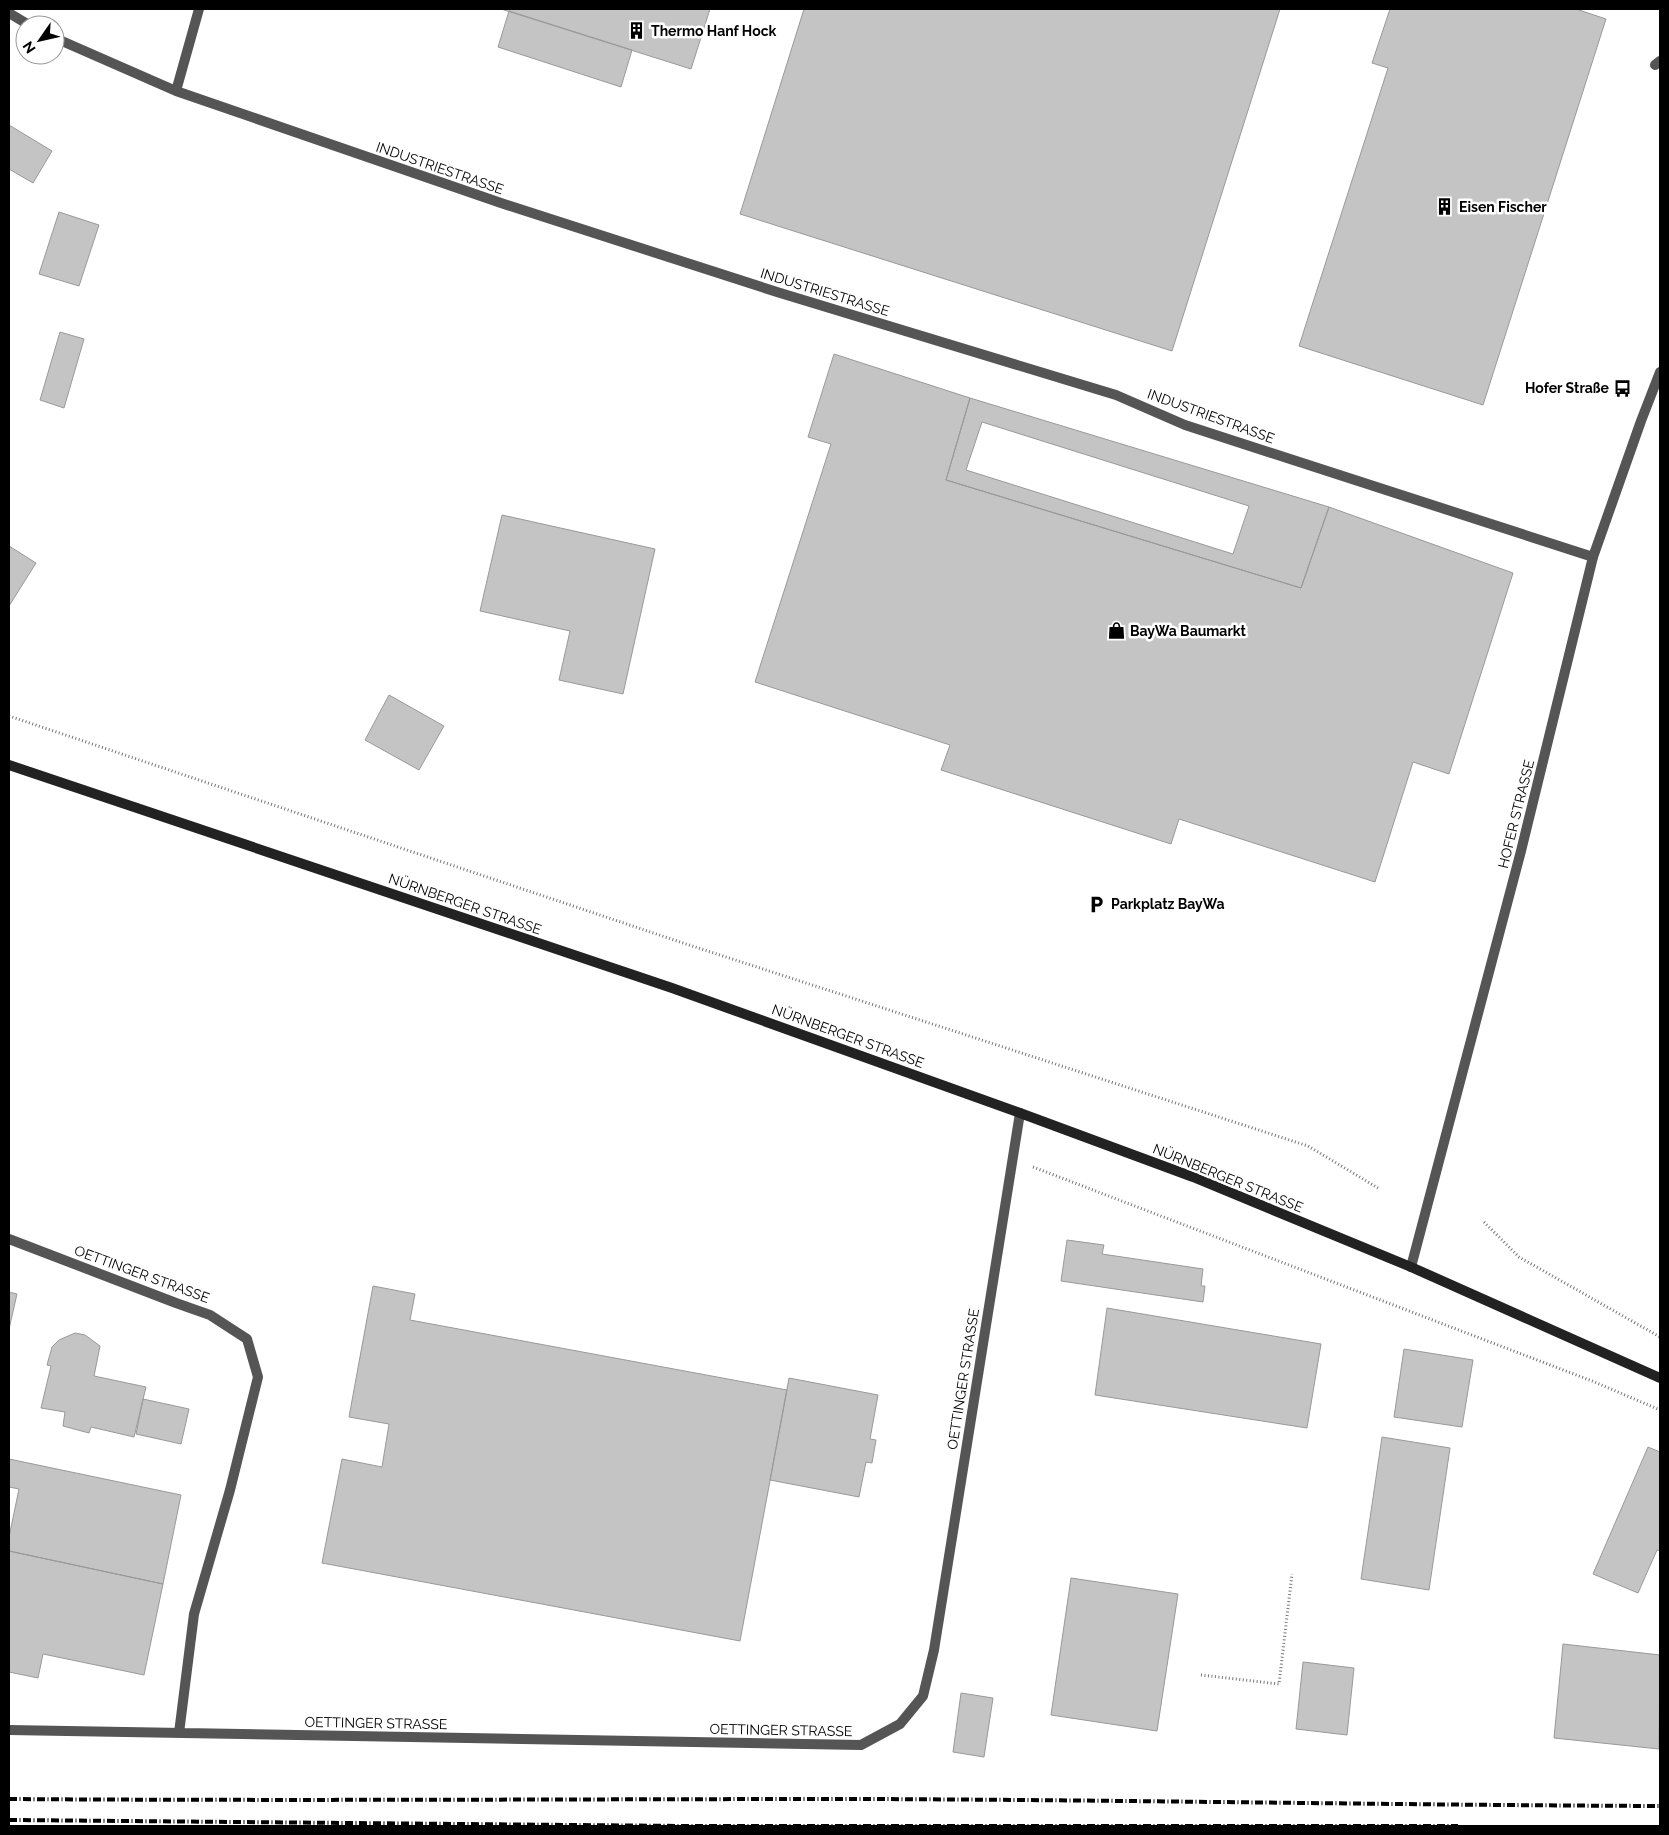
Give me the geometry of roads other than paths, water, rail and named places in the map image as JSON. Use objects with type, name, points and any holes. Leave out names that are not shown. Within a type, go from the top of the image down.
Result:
[{"type":"main road","name":"NÜRNBERGER STRASSE","points":[[9,765],[662,985],[1193,1177],[1411,1267],[1660,1378]]},
{"type":"street","points":[[176,91],[199,9]]},
{"type":"street","name":"INDUSTRIESTRASSE","points":[[65,42],[176,91],[501,203],[777,292],[1116,395],[1185,425],[1593,557]]},
{"type":"street","name":"HOFER STRASSE","points":[[1411,1267],[1521,851],[1593,557],[1660,372]]},
{"type":"street","name":"OETTINGER STRASSE","points":[[9,1730],[861,1745],[900,1724],[922,1696],[934,1650],[1020,1113]]},
{"type":"street","name":"OETTINGER STRASSE","points":[[9,1239],[176,1303],[210,1314],[247,1339],[258,1377],[230,1490],[194,1614],[180,1733]]},
{"type":"railway","points":[[9,1799],[864,1799],[1660,1806]]},
{"type":"railway","points":[[9,1820],[686,1826],[1458,1826]]},
{"type":"place","name":"Thermo Hanf Hock","points":[[637,31]]},
{"type":"place","name":"Eisen Fischer","points":[[1445,207]]},
{"type":"place","name":"Hofer Straße","points":[[1623,388]]},
{"type":"place","name":"BayWa Baumarkt","points":[[1116,631]]},
{"type":"place","name":"Parkplatz BayWa","points":[[1097,904]]}]
